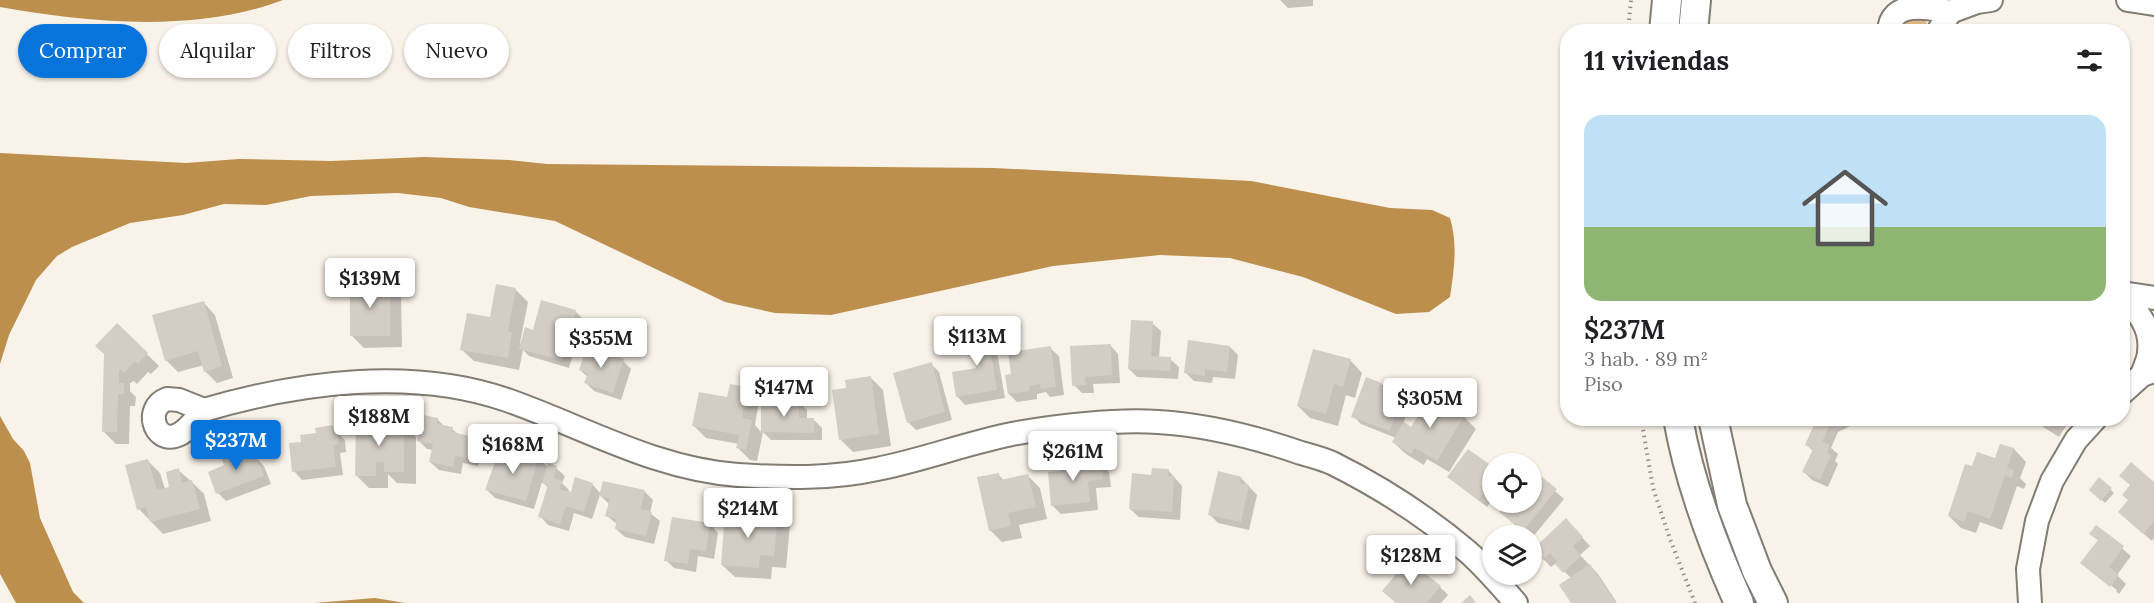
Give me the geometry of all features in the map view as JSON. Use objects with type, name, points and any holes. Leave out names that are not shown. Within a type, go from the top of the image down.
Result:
[{"type":"street","points":[[1665,24],[1667,0]]},
{"type":"street","points":[[1694,24],[1696,0]]},
{"type":"street","points":[[1891,24],[1892,16],[1903,8],[1917,7],[1950,12],[1977,2],[1991,0]]},
{"type":"street","points":[[2128,0],[2154,4]]},
{"type":"street","points":[[1943,24],[1950,12]]},
{"type":"street","points":[[2130,295],[2154,298]]},
{"type":"street","points":[[2130,304],[2136,308],[2146,328],[2150,351],[2148,373],[2130,387]]},
{"type":"street","points":[[204,410],[238,400],[343,382],[431,383],[461,387],[505,399],[614,444],[660,460],[696,469],[736,475],[784,477],[828,477],[878,469],[1017,433],[1093,424],[1156,421],[1222,430],[1331,463],[1421,515],[1470,554],[1516,603]]},
{"type":"street","points":[[1680,426],[1697,494],[1723,568],[1739,603]]},
{"type":"street","points":[[1715,426],[1732,505],[1757,571],[1773,603]]},
{"type":"street","points":[[2030,603],[2028,569],[2037,521],[2052,481],[2076,440],[2089,426]]},
{"type":"path","points":[[1629,24],[1631,0]]},
{"type":"path","points":[[1642,426],[1653,488],[1695,603]]},
{"type":"shaded area","points":[[0,0],[283,0],[215,17],[143,22],[106,21],[34,13],[0,7]]},
{"type":"shaded area","points":[[1922,16],[1927,24],[1897,24],[1897,20]]},
{"type":"shaded area","points":[[0,153],[186,163],[239,159],[331,161],[424,157],[509,160],[547,164],[994,168],[1251,181],[1390,208],[1432,210],[1450,218],[1455,248],[1454,267],[1450,297],[1429,312],[1396,314],[1303,277],[1230,258],[1160,255],[1053,266],[831,315],[775,313],[725,302],[555,221],[469,207],[441,198],[398,193],[311,196],[266,205],[224,204],[183,215],[130,223],[72,247],[57,256],[36,280],[9,335],[0,364]]},
{"type":"shaded area","points":[[0,416],[30,463],[40,518],[73,592],[84,603],[16,603],[0,574]]},
{"type":"shaded area","points":[[375,598],[405,603],[314,603]]},
{"type":"building","points":[[390,281],[390,336],[350,336],[350,282]]},
{"type":"building","points":[[496,284],[516,288],[508,331],[512,332],[508,358],[460,350],[467,313],[490,317]]},
{"type":"building","points":[[541,300],[576,310],[561,360],[519,349],[525,327],[533,330]]},
{"type":"building","points":[[204,301],[222,366],[204,372],[198,351],[165,361],[152,315]]},
{"type":"building","points":[[1131,320],[1153,321],[1151,356],[1171,357],[1170,371],[1128,369]]},
{"type":"building","points":[[117,323],[148,353],[138,364],[135,361],[124,373],[119,371],[119,383],[124,383],[124,394],[118,394],[117,432],[102,432],[104,354],[95,346]]},
{"type":"building","points":[[987,326],[997,390],[956,397],[952,372],[976,368],[969,328]]},
{"type":"building","points":[[1188,340],[1230,346],[1227,372],[1205,369],[1205,376],[1184,373]]},
{"type":"building","points":[[1111,344],[1112,375],[1085,377],[1086,385],[1072,386],[1070,346]]},
{"type":"building","points":[[1051,346],[1056,387],[1041,389],[1040,384],[1029,386],[1030,391],[1008,394],[1005,375],[1011,374],[1008,352]]},
{"type":"building","points":[[587,347],[624,359],[613,393],[584,383],[588,373],[579,370]]},
{"type":"building","points":[[1313,349],[1351,359],[1343,387],[1334,384],[1326,414],[1297,406]]},
{"type":"building","points":[[932,362],[945,412],[907,423],[893,373]]},
{"type":"building","points":[[871,376],[879,434],[839,440],[832,390],[846,388],[845,380]]},
{"type":"building","points":[[1366,377],[1381,383],[1380,386],[1392,391],[1387,402],[1399,407],[1390,431],[1351,417]]},
{"type":"building","points":[[730,384],[748,387],[742,418],[752,420],[746,450],[736,448],[739,435],[692,426],[699,392],[727,397]]},
{"type":"building","points":[[1431,395],[1464,416],[1437,461],[1415,448],[1411,454],[1392,442],[1404,422],[1411,427]]},
{"type":"building","points":[[761,400],[799,400],[799,418],[814,418],[814,433],[761,432]]},
{"type":"building","points":[[423,415],[438,418],[437,424],[453,427],[452,432],[474,437],[470,459],[455,456],[453,467],[429,462],[433,444],[417,441]]},
{"type":"building","points":[[356,418],[377,418],[376,438],[384,439],[384,423],[404,423],[404,472],[384,472],[384,462],[376,462],[376,476],[355,476]]},
{"type":"building","points":[[333,425],[334,431],[337,430],[339,444],[333,445],[336,467],[292,472],[289,443],[301,442],[300,435],[316,433],[315,428]]},
{"type":"building","points":[[1813,426],[1829,426],[1822,442],[1830,445],[1827,453],[1831,455],[1820,480],[1802,472],[1813,449],[1805,445]]},
{"type":"building","points":[[2000,444],[2014,448],[2007,468],[2014,470],[2012,478],[2005,475],[1990,519],[1968,511],[1964,522],[1948,516],[1965,464],[1972,466],[1977,452],[1995,458]]},
{"type":"building","points":[[246,446],[251,458],[256,456],[264,476],[216,494],[208,472],[224,465],[221,458],[236,452],[235,449]]},
{"type":"building","points":[[1468,449],[1482,459],[1482,495],[1478,500],[1447,477]]},
{"type":"building","points":[[514,450],[539,456],[526,501],[485,490],[495,462],[503,453]]},
{"type":"building","points":[[1082,458],[1083,464],[1102,463],[1103,479],[1088,481],[1090,502],[1051,506],[1048,472],[1060,471],[1060,461]]},
{"type":"building","points":[[148,459],[157,490],[169,487],[166,472],[179,468],[182,483],[192,480],[200,509],[150,522],[146,507],[137,510],[125,465]]},
{"type":"building","points":[[2131,462],[2154,482],[2154,521],[2143,534],[2118,512],[2128,500],[2122,495],[2130,485],[2119,476]]},
{"type":"building","points":[[548,463],[557,466],[554,478],[562,481],[559,489],[571,492],[575,477],[593,483],[584,512],[566,506],[560,524],[538,517],[548,485],[542,483]]},
{"type":"building","points":[[1152,468],[1169,469],[1168,476],[1174,476],[1172,512],[1129,509],[1132,473],[1151,475]]},
{"type":"building","points":[[1218,471],[1242,477],[1240,483],[1249,485],[1241,522],[1208,515]]},
{"type":"building","points":[[999,473],[1000,480],[1028,474],[1036,507],[1008,513],[1011,526],[989,531],[977,477]]},
{"type":"building","points":[[1542,477],[1557,489],[1542,508]]},
{"type":"building","points":[[2099,477],[2112,488],[2101,501],[2089,490]]},
{"type":"building","points":[[603,481],[645,490],[641,509],[652,512],[646,536],[615,529],[617,519],[605,516],[610,499],[599,496]]},
{"type":"building","points":[[758,510],[778,511],[774,556],[760,555],[759,568],[721,565],[725,512],[750,514],[749,526],[756,527]]},
{"type":"building","points":[[1500,513],[1538,513],[1528,525],[1515,525]]},
{"type":"building","points":[[672,517],[710,523],[706,551],[690,549],[688,564],[664,561]]},
{"type":"building","points":[[1566,518],[1583,537],[1573,546],[1581,556],[1563,573],[1555,564],[1557,561],[1550,553],[1542,560],[1542,541]]},
{"type":"building","points":[[2096,525],[2124,546],[2109,567],[2119,575],[2110,587],[2080,563],[2098,540],[2089,534]]},
{"type":"building","points":[[1408,560],[1441,586],[1427,603],[1396,603],[1382,591]]},
{"type":"building","points":[[1590,564],[1616,603],[1571,603],[1559,585]]},
{"type":"building","points":[[1470,595],[1476,603],[1461,603]]}]
